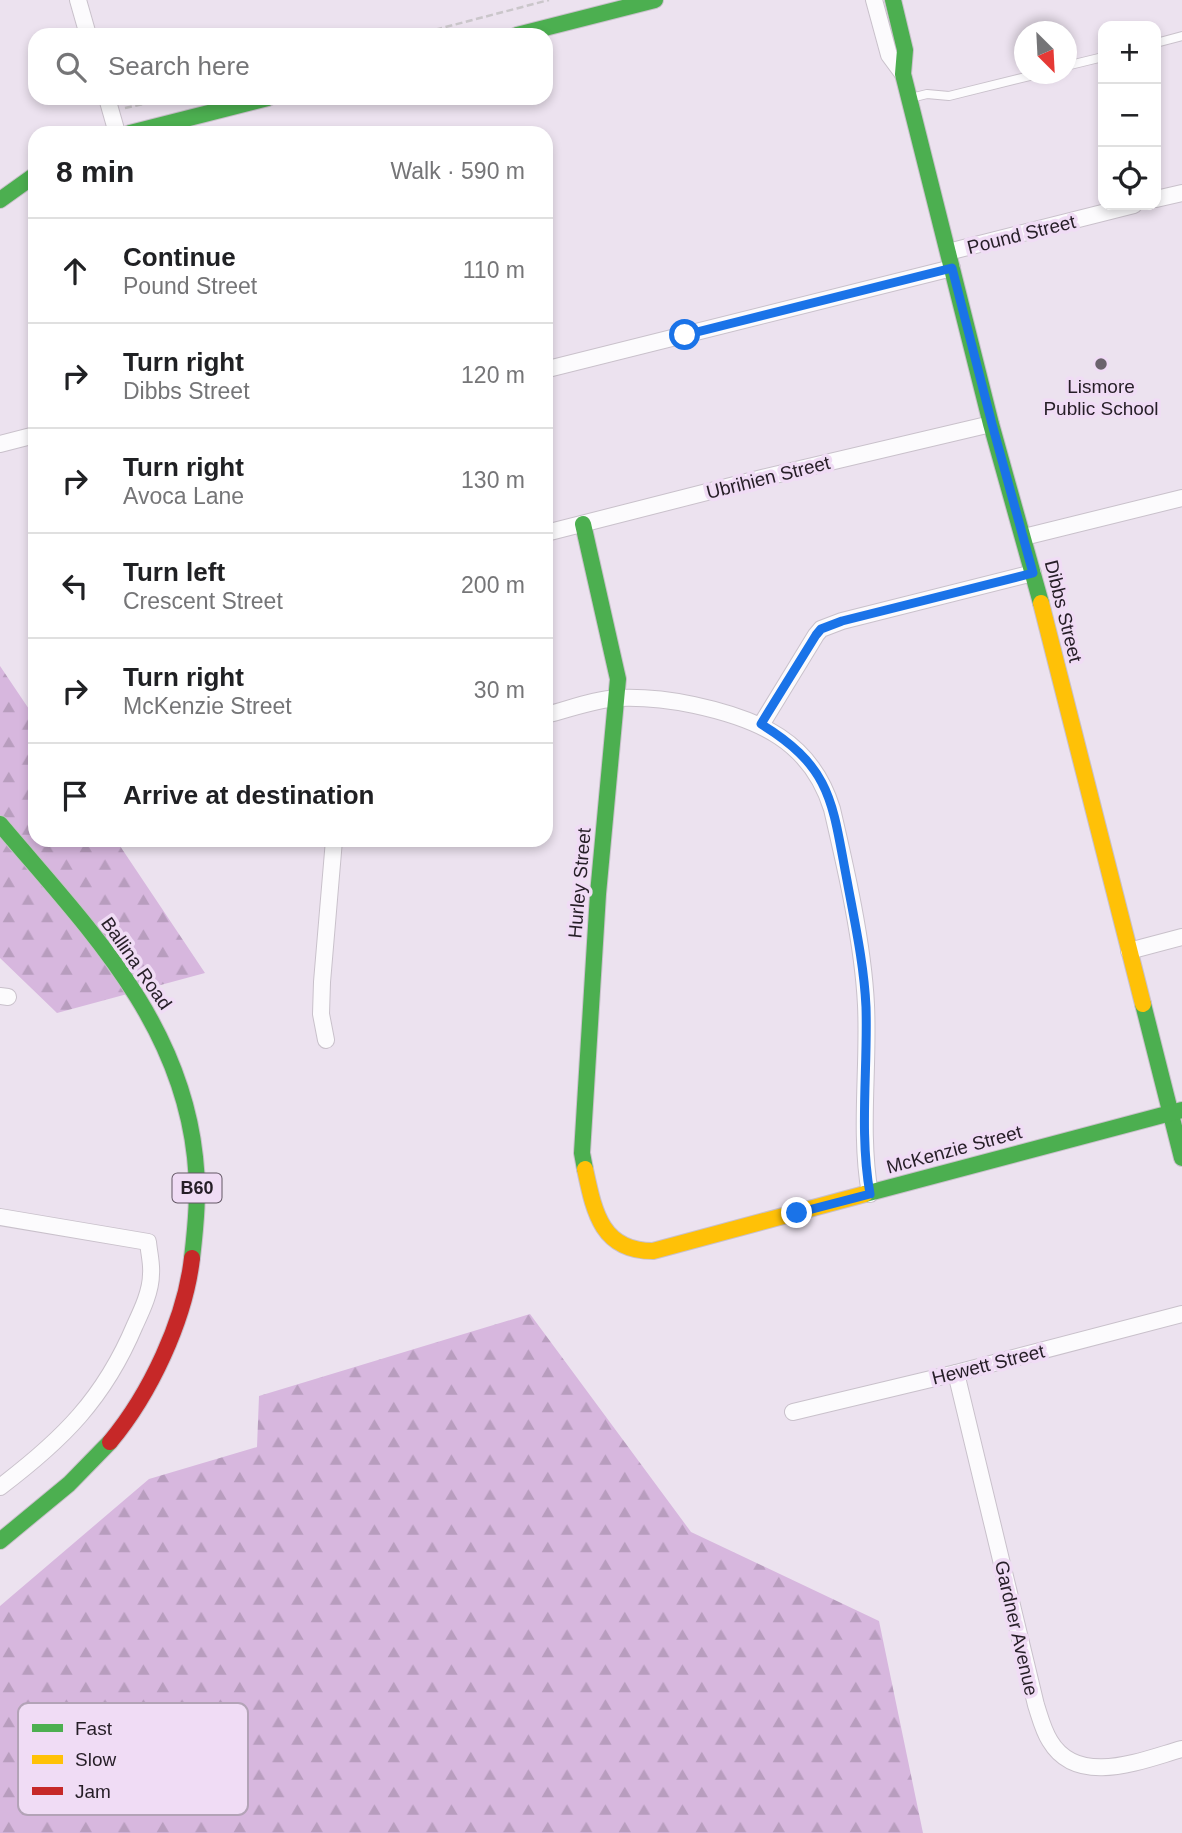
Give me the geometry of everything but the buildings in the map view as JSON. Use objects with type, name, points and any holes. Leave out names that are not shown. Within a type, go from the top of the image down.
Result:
[{"type":"street","points":[[78,0],[86,28]]},
{"type":"street","points":[[545,28],[655,0]]},
{"type":"street","name":"Dibbs Street","points":[[874,0],[890,55],[903,74]]},
{"type":"street","name":"Dibbs Street","points":[[893,0],[905,50],[903,74],[1129,951],[1177,1111],[1182,1158]]},
{"type":"street","points":[[108,105],[115,126]]},
{"type":"street","points":[[158,126],[240,105]]},
{"type":"street","points":[[0,200],[28,180]]},
{"type":"street","points":[[1161,198],[1182,192]]},
{"type":"street","name":"Pound Street","points":[[553,368],[950,260],[1117,210]]},
{"type":"street","name":"Ubrihien Street","points":[[553,531],[762,478],[992,424]]},
{"type":"street","points":[[0,444],[28,437]]},
{"type":"street","points":[[1024,537],[1182,498]]},
{"type":"street","name":"Hurley Street","points":[[583,524],[613,649],[618,698],[598,894],[582,1153],[593,1205],[606,1231],[615,1241]]},
{"type":"street","points":[[761,724],[821,629],[842,621],[1033,573]]},
{"type":"street","points":[[553,713],[618,698],[677,702],[716,710],[761,724],[793,746],[809,762],[826,788],[832,809],[864,981],[865,1156],[870,1194]]},
{"type":"street","name":"Ballina Road","points":[[0,824],[105,950],[142,1001],[156,1026],[186,1109],[197,1175],[198,1205],[195,1249],[187,1293],[175,1332],[148,1388],[128,1419],[85,1469],[60,1494],[0,1541]]},
{"type":"street","points":[[326,1040],[321,1014],[322,971],[333,847]]},
{"type":"street","points":[[1129,951],[1182,937]]},
{"type":"street","name":"McKenzie Street","points":[[615,1241],[632,1250],[653,1251],[1177,1111]]},
{"type":"street","points":[[0,1217],[148,1242],[151,1275],[142,1310],[127,1344],[88,1408],[30,1465],[0,1487]]},
{"type":"street","name":"Hewett Street","points":[[793,1412],[1182,1314]]},
{"type":"street","name":"Gardner Avenue","points":[[956,1373],[1036,1705],[1051,1744],[1075,1764],[1095,1768],[1119,1766],[1182,1749]]},
{"type":"lane","points":[[1161,42],[1182,36]]},
{"type":"lane","points":[[1077,63],[1098,58]]},
{"type":"lane","points":[[909,98],[927,94],[949,96],[1014,80]]},
{"type":"path","points":[[442,28],[549,0]]},
{"type":"green space","points":[[0,666],[28,708],[28,847],[121,847],[205,973],[57,1013],[0,958]]},
{"type":"green space","points":[[530,1314],[691,1532],[879,1621],[923,1833],[0,1833],[0,1606],[149,1479],[257,1447],[259,1396]]},
{"type":"traffic: fast","points":[[545,28],[655,0]]},
{"type":"traffic: fast","points":[[893,0],[905,50],[903,74],[991,424],[1041,603]]},
{"type":"traffic: fast","points":[[158,126],[240,105]]},
{"type":"traffic: fast","points":[[0,200],[28,180]]},
{"type":"traffic: fast","points":[[583,524],[618,679],[598,894],[582,1153],[585,1169]]},
{"type":"traffic: fast","points":[[0,824],[64,899],[124,976],[149,1017],[170,1061],[186,1107],[195,1157],[197,1182],[192,1258]]},
{"type":"traffic: fast","points":[[1143,1004],[1182,1158]]},
{"type":"traffic: fast","points":[[865,1194],[1182,1110]]},
{"type":"traffic: fast","points":[[0,1541],[69,1484],[110,1442]]},
{"type":"traffic: slow","points":[[1041,603],[1143,1004]]},
{"type":"traffic: slow","points":[[585,1169],[597,1213],[611,1236],[622,1244],[653,1251],[865,1194]]},
{"type":"traffic: jam","points":[[110,1442],[139,1402],[174,1331],[192,1258]]},
{"type":"place","name":"Lismore Public School","points":[[1101,364]]},
{"type":"route","points":[[685,335],[952,268],[1033,573],[842,621],[821,629],[761,724],[803,755],[826,788],[851,901],[866,1006],[865,1156],[870,1194],[797,1213]]}]
